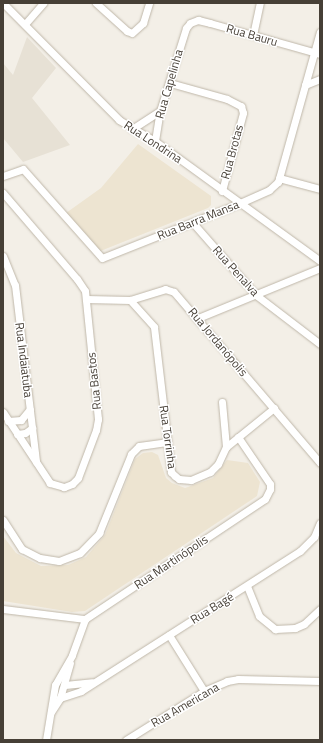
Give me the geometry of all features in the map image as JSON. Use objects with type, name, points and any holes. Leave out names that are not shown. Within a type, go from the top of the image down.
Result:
[{"type":"street","name":"Rua Londrina","points":[[3,3],[104,106],[132,128],[155,141],[320,261]]},
{"type":"street","points":[[25,24],[43,3]]},
{"type":"street","points":[[96,3],[127,31],[132,33],[138,30],[149,3]]},
{"type":"street","points":[[253,35],[260,3]]},
{"type":"street","name":"Rua Bauru","points":[[186,28],[198,20],[317,54]]},
{"type":"street","name":"Rua Capelinha","points":[[155,141],[160,111],[186,28]]},
{"type":"street","name":"Rua Barra Mansa","points":[[3,176],[23,169],[102,258],[240,204],[269,190],[279,178],[305,85],[317,54],[320,32]]},
{"type":"street","points":[[305,85],[320,79]]},
{"type":"street","name":"Rua Brotas","points":[[170,83],[235,102],[241,106],[242,113],[222,190]]},
{"type":"street","points":[[132,128],[160,111]]},
{"type":"street","points":[[279,178],[320,190]]},
{"type":"street","name":"Rua Bastos","points":[[3,193],[82,286],[86,299],[98,419],[96,430],[83,467],[72,484],[58,486],[50,483],[36,466],[3,412]]},
{"type":"street","name":"Rua Penalva","points":[[193,223],[256,295],[320,344]]},
{"type":"street","name":"Rua Indaiatuba","points":[[3,256],[15,285],[36,466]]},
{"type":"street","points":[[198,318],[320,268]]},
{"type":"street","name":"Rua Jordanópolis","points":[[86,299],[130,300],[170,289],[198,318],[320,463]]},
{"type":"street","name":"Rua Torrinha","points":[[130,300],[154,327],[171,472],[184,481],[210,472],[218,464],[226,447],[274,408]]},
{"type":"street","points":[[222,402],[226,447]]},
{"type":"street","points":[[8,421],[21,420],[30,409]]},
{"type":"street","points":[[17,434],[25,433],[32,428]]},
{"type":"street","name":"Rua Martinópolis","points":[[85,619],[265,499],[270,489],[270,484],[238,437]]},
{"type":"street","points":[[3,520],[15,541],[33,556],[59,561],[80,553],[99,533],[131,454],[140,446],[167,442]]},
{"type":"street","name":"Rua Bagé","points":[[60,698],[81,691],[300,551],[314,537],[320,523]]},
{"type":"street","points":[[247,586],[259,616],[275,629],[295,628],[304,624],[320,609]]},
{"type":"street","points":[[3,609],[85,619],[72,654],[60,698],[49,715]]},
{"type":"street","points":[[169,635],[204,691]]},
{"type":"street","points":[[46,740],[55,685],[72,654]]},
{"type":"street","name":"Rua Americana","points":[[126,740],[204,691],[238,679],[320,681]]},
{"type":"street","name":"Rua Bagé","points":[[64,685],[94,682]]},
{"type":"street","points":[[140,730],[140,740]]},
{"type":"shaded area","points":[[27,37],[56,68],[32,98],[70,145],[23,162],[3,138],[3,63],[13,75]]},
{"type":"shaded area","points":[[138,144],[211,196],[211,205],[208,208],[98,252],[66,213],[101,188]]},
{"type":"shaded area","points":[[152,452],[158,455],[166,478],[172,483],[185,488],[213,478],[227,460],[248,463],[260,482],[257,496],[85,611],[72,612],[3,601],[3,536],[16,553],[41,566],[68,565],[86,557],[105,535],[135,459],[143,453]]}]
